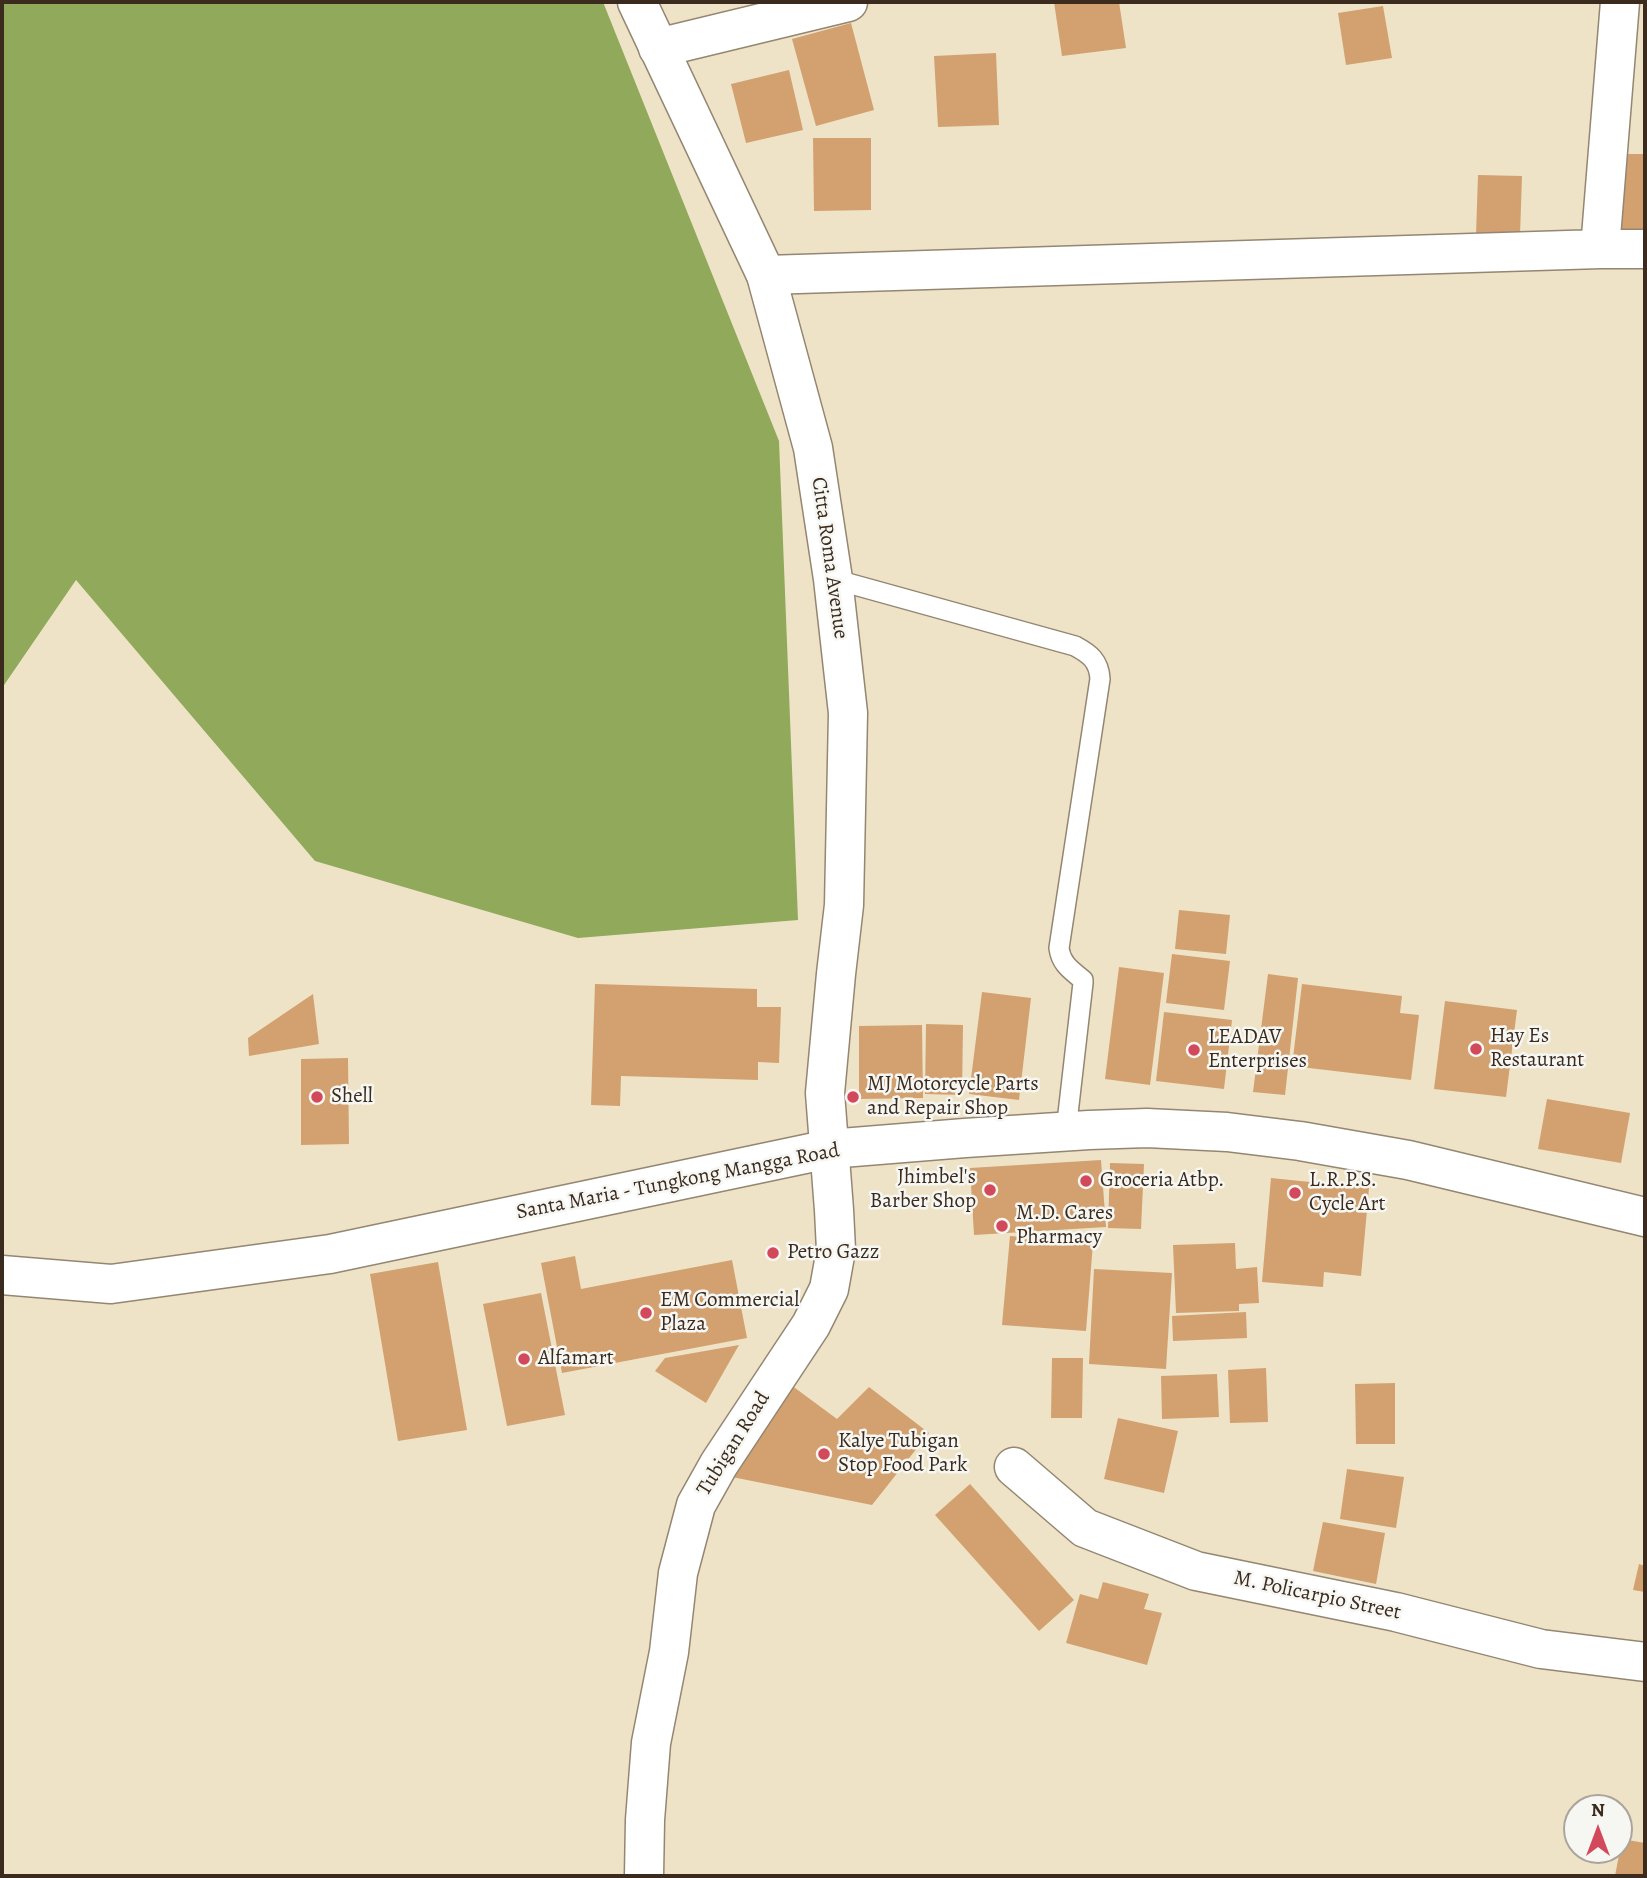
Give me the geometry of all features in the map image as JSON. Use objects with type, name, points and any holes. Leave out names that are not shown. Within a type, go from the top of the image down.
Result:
[{"type":"street","name":"Citta Roma Avenue","points":[[637,2],[766,275],[813,448],[833,579],[848,713],[844,905],[825,1093],[829,1149]]},
{"type":"street","points":[[658,48],[848,2]]},
{"type":"street","points":[[1600,249],[1620,2]]},
{"type":"street","points":[[766,275],[1645,249]]},
{"type":"street","name":"Santa Maria - Tungkong Mangga Road","points":[[2,1275],[111,1284],[330,1254],[829,1149],[1066,1131],[1160,1129],[1227,1132],[1300,1141],[1408,1160],[1645,1217]]},
{"type":"street","name":"Tubigan Road","points":[[644,1876],[651,1743],[669,1652],[678,1573],[686,1538],[696,1505],[719,1464],[811,1325],[829,1289],[836,1250],[829,1149]]},
{"type":"street","name":"M. Policarpio Street","points":[[1014,1468],[1085,1528],[1196,1571],[1396,1612],[1541,1649],[1645,1662]]},
{"type":"lane","points":[[833,579],[1076,646],[1096,660],[1100,679],[1059,948],[1060,958],[1083,980],[1066,1131]]},
{"type":"green space","points":[[2,2],[603,2],[779,441],[798,920],[578,938],[315,861],[76,580],[2,688]]},
{"type":"building","points":[[1054,2],[1119,2],[1126,48],[1062,56]]},
{"type":"building","points":[[1383,6],[1392,58],[1346,65],[1338,13]]},
{"type":"building","points":[[851,23],[874,110],[816,126],[792,39]]},
{"type":"building","points":[[996,53],[999,125],[938,127],[934,56]]},
{"type":"building","points":[[789,70],[803,130],[746,143],[731,84]]},
{"type":"building","points":[[813,138],[871,138],[871,210],[814,211]]},
{"type":"building","points":[[1621,154],[1645,154],[1645,236],[1615,237]]},
{"type":"building","points":[[1478,175],[1522,176],[1520,236],[1476,235]]},
{"type":"building","points":[[1179,910],[1230,915],[1226,954],[1175,949]]},
{"type":"building","points":[[1172,954],[1230,961],[1224,1010],[1166,1003]]},
{"type":"building","points":[[1119,967],[1164,973],[1150,1085],[1105,1079]]},
{"type":"building","points":[[1268,974],[1298,978],[1285,1095],[1253,1092]]},
{"type":"building","points":[[595,984],[757,989],[757,1007],[781,1007],[779,1063],[758,1062],[758,1080],[621,1076],[620,1106],[591,1105]]},
{"type":"building","points":[[1302,984],[1402,996],[1400,1013],[1419,1015],[1411,1080],[1292,1066]]},
{"type":"building","points":[[982,992],[1031,998],[1019,1100],[969,1094]]},
{"type":"building","points":[[313,994],[319,1044],[249,1056],[248,1038]]},
{"type":"building","name":"Hay Es Restaurant","points":[[1445,1001],[1517,1010],[1506,1097],[1434,1089]]},
{"type":"building","name":"LEADAV Enterprises","points":[[1164,1012],[1232,1020],[1224,1089],[1156,1081]]},
{"type":"building","points":[[926,1024],[963,1025],[962,1095],[925,1094]]},
{"type":"building","points":[[922,1025],[923,1098],[859,1099],[859,1026]]},
{"type":"building","points":[[348,1058],[349,1144],[301,1145],[301,1059]]},
{"type":"building","points":[[1547,1099],[1630,1113],[1621,1163],[1538,1149]]},
{"type":"building","points":[[1101,1160],[1106,1227],[974,1235],[970,1168]]},
{"type":"building","points":[[1110,1163],[1144,1164],[1141,1229],[1108,1228]]},
{"type":"building","points":[[1271,1178],[1369,1188],[1361,1276],[1324,1272],[1323,1287],[1262,1282]]},
{"type":"building","points":[[1010,1236],[1093,1243],[1086,1331],[1002,1325]]},
{"type":"building","points":[[1235,1243],[1236,1269],[1257,1267],[1259,1303],[1239,1304],[1239,1311],[1176,1313],[1173,1245]]},
{"type":"building","name":"EM Commercial Plaza","points":[[575,1256],[581,1289],[732,1260],[747,1338],[562,1373],[541,1263]]},
{"type":"building","points":[[438,1262],[467,1430],[398,1441],[370,1274]]},
{"type":"building","points":[[1094,1269],[1172,1273],[1166,1369],[1089,1364]]},
{"type":"building","name":"Alfamart","points":[[541,1293],[565,1415],[507,1426],[483,1304]]},
{"type":"building","points":[[1246,1312],[1247,1338],[1173,1341],[1172,1316]]},
{"type":"building","points":[[739,1345],[706,1403],[655,1371],[665,1358]]},
{"type":"building","points":[[1052,1358],[1083,1358],[1082,1418],[1051,1418]]},
{"type":"building","points":[[1266,1368],[1268,1422],[1230,1423],[1228,1370]]},
{"type":"building","points":[[1217,1374],[1219,1417],[1162,1419],[1161,1376]]},
{"type":"building","points":[[1395,1383],[1395,1444],[1356,1444],[1355,1384]]},
{"type":"building","name":"Kalye Tubigan Stop Food Park","points":[[791,1385],[837,1419],[869,1387],[929,1433],[872,1505],[722,1475]]},
{"type":"building","points":[[1118,1418],[1178,1431],[1164,1493],[1104,1479]]},
{"type":"building","points":[[1347,1469],[1404,1477],[1396,1528],[1340,1519]]},
{"type":"building","points":[[970,1484],[1074,1600],[1039,1631],[935,1515]]},
{"type":"building","points":[[1323,1522],[1385,1533],[1376,1584],[1313,1571]]},
{"type":"building","points":[[1639,1564],[1645,1566],[1645,1592],[1633,1590]]},
{"type":"building","points":[[1103,1582],[1149,1594],[1144,1609],[1162,1613],[1147,1665],[1066,1643],[1080,1594],[1098,1599]]},
{"type":"building","points":[[1633,1841],[1645,1843],[1645,1876],[1615,1876],[1617,1864],[1633,1864]]},
{"type":"place","name":"Hay Es Restaurant","points":[[1476,1049]]},
{"type":"place","name":"LEADAV Enterprises","points":[[1194,1050]]},
{"type":"place","name":"Shell","points":[[317,1097]]},
{"type":"place","name":"MJ Motorcycle Parts and Repair Shop","points":[[853,1097]]},
{"type":"place","name":"Groceria Atbp.","points":[[1086,1181]]},
{"type":"place","name":"Jhimbel's Barber Shop","points":[[990,1190]]},
{"type":"place","name":"L.R.P.S. Cycle Art","points":[[1295,1193]]},
{"type":"place","name":"M.D. Cares Pharmacy","points":[[1002,1226]]},
{"type":"place","name":"Petro Gazz","points":[[773,1253]]},
{"type":"place","name":"EM Commercial Plaza","points":[[646,1313]]},
{"type":"place","name":"Alfamart","points":[[524,1359]]},
{"type":"place","name":"Kalye Tubigan Stop Food Park","points":[[824,1454]]}]
